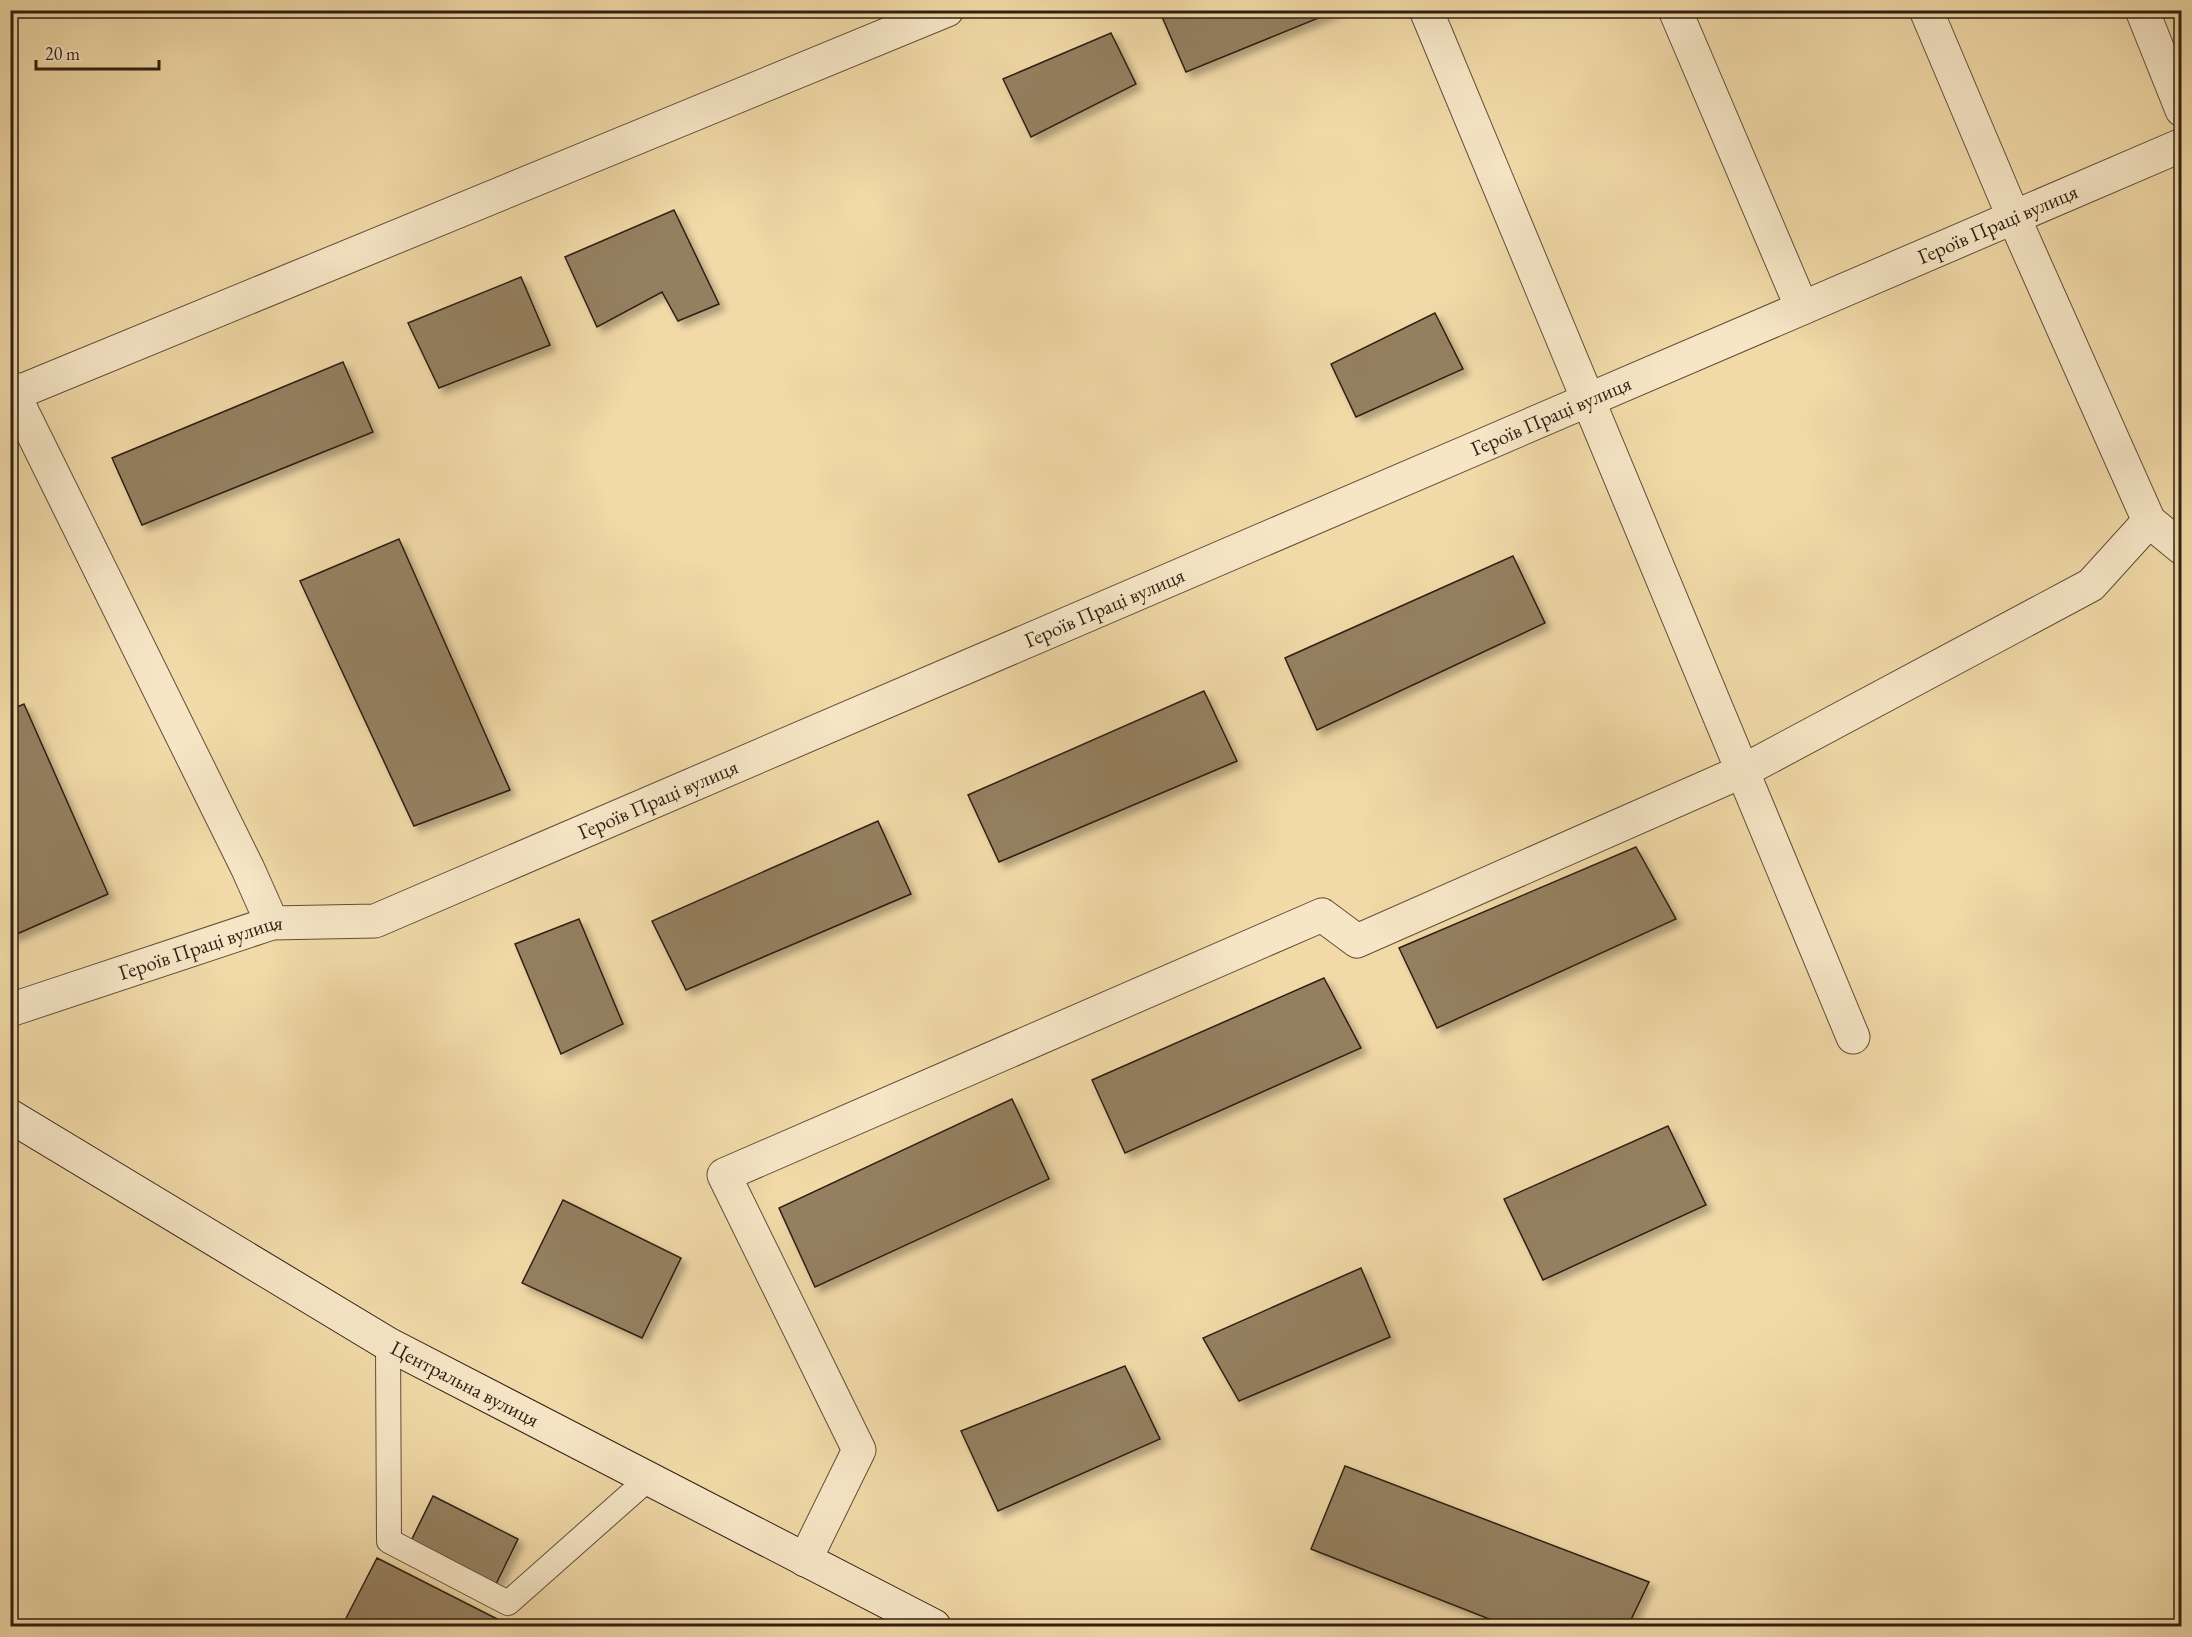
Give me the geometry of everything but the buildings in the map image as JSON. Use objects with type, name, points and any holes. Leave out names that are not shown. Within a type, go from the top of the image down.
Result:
[{"type":"street","points":[[272,923],[248,869],[12,390],[947,10]]},
{"type":"street","points":[[1426,10],[1853,1037]]},
{"type":"street","points":[[1675,10],[1802,308]]},
{"type":"street","points":[[1926,10],[2014,218],[2149,521],[2181,548]]},
{"type":"street","points":[[2142,10],[2181,110]]},
{"type":"street","name":"Героїв Праці вулиця","points":[[10,1010],[272,923],[375,921],[2181,145]]},
{"type":"street","points":[[805,1560],[860,1449],[724,1175],[1322,915],[1357,941],[1743,771],[2091,585],[2149,521]]},
{"type":"street","name":"Центральна вулиця","points":[[10,1116],[388,1344],[934,1626]]},
{"type":"lane","points":[[388,1344],[389,1541],[508,1603],[648,1479]]}]
